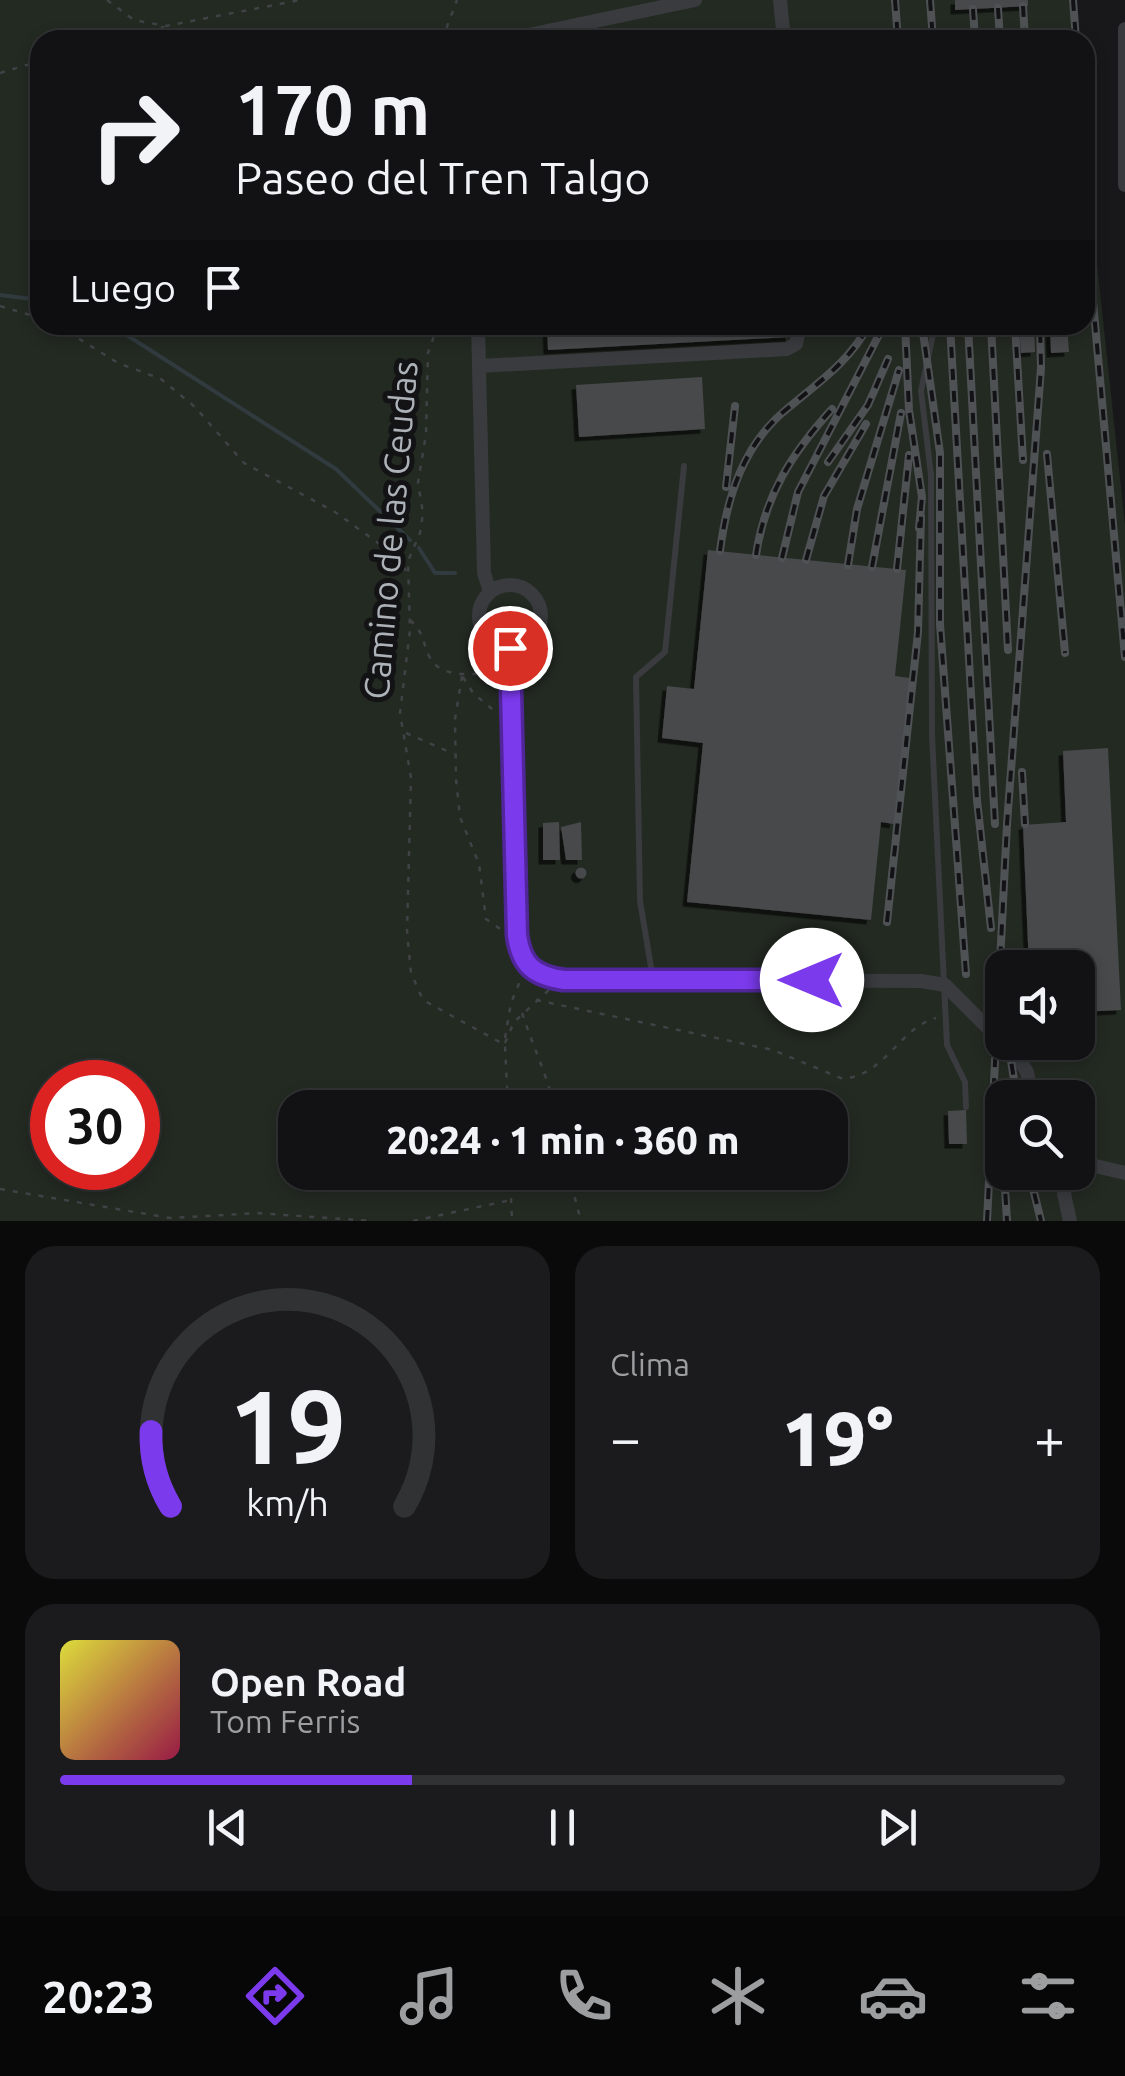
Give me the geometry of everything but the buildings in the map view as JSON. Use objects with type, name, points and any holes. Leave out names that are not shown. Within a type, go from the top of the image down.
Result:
[{"type":"street","points":[[553,30],[696,0]]},
{"type":"street","points":[[780,0],[783,30]]},
{"type":"street","points":[[1125,29],[1125,186]]},
{"type":"street","points":[[478,335],[484,573],[490,592]]},
{"type":"street","points":[[479,366],[788,350],[796,344],[798,335]]},
{"type":"street","points":[[518,586],[539,606],[535,634],[510,648],[492,642],[480,626],[480,607],[490,592],[518,586]]},
{"type":"street","points":[[510,648],[517,935],[520,953],[529,967],[544,977],[564,980],[921,980],[944,985],[1018,1058],[1029,1080]]},
{"type":"street","points":[[1095,1166],[1125,1174]]},
{"type":"street","points":[[1065,1190],[1070,1221]]},
{"type":"lane","points":[[932,335],[921,391],[931,475],[932,735],[948,1022],[946,1045],[965,1082],[966,1106]]},
{"type":"lane","points":[[653,980],[640,901],[636,677],[665,652],[684,466]]},
{"type":"path","points":[[107,0],[134,20],[166,26]]},
{"type":"path","points":[[146,30],[300,0]]},
{"type":"path","points":[[445,30],[455,0]]},
{"type":"path","points":[[0,73],[30,64]]},
{"type":"path","points":[[0,306],[30,315]]},
{"type":"path","points":[[74,335],[118,363],[161,379],[195,407],[244,463],[334,512],[399,558],[408,575]]},
{"type":"path","name":"Camino de las Ceudas","points":[[434,335],[428,353],[426,434],[418,483],[423,512],[420,533],[408,561],[409,619],[400,713],[411,778],[407,931],[411,973],[423,1000],[505,1045]]},
{"type":"path","points":[[409,619],[423,632],[429,657],[462,676],[473,694],[513,721]]},
{"type":"path","points":[[462,676],[511,676]]},
{"type":"path","points":[[462,676],[455,755],[460,816],[479,864],[486,919],[500,931],[517,935]]},
{"type":"path","points":[[403,730],[455,755]]},
{"type":"path","points":[[507,1090],[505,1045],[510,1002],[529,967]]},
{"type":"path","points":[[505,1045],[522,1012],[564,980]]},
{"type":"path","points":[[536,1000],[773,1050],[843,1078],[876,1067],[898,1050],[908,1033],[934,1018],[948,1022]]},
{"type":"path","points":[[522,1012],[534,1050],[542,1058],[550,1090]]},
{"type":"path","points":[[0,1190],[170,1218],[256,1212],[372,1221]]},
{"type":"path","points":[[511,1190],[512,1221]]},
{"type":"path","points":[[573,1190],[581,1221]]},
{"type":"path","points":[[413,1221],[512,1200]]},
{"type":"shaded area","points":[[0,0],[1069,0],[1072,30],[30,30],[30,335],[1095,335],[1095,245],[1125,525],[1125,1221],[0,1221]]},
{"type":"waterway","points":[[0,295],[30,299]]},
{"type":"waterway","points":[[127,335],[336,469],[410,540]]},
{"type":"waterway","points":[[419,548],[435,573],[455,573]]},
{"type":"railway","points":[[895,0],[897,30]]},
{"type":"railway","points":[[930,0],[932,30]]},
{"type":"railway","points":[[1073,0],[1075,30]]},
{"type":"railway","points":[[1023,6],[1024,30]]},
{"type":"railway","points":[[998,8],[999,30]]},
{"type":"railway","points":[[973,9],[974,30]]},
{"type":"railway","points":[[1095,323],[1125,657]]},
{"type":"railway","points":[[720,551],[733,492],[759,438],[772,422],[843,361],[863,335]]},
{"type":"railway","points":[[782,558],[798,492],[879,335]]},
{"type":"railway","points":[[905,335],[909,410],[922,497],[919,528]]},
{"type":"railway","points":[[923,335],[940,453],[940,624],[966,974]]},
{"type":"railway","points":[[951,335],[977,800],[991,928]]},
{"type":"railway","points":[[969,335],[995,824]]},
{"type":"railway","points":[[992,335],[1008,650]]},
{"type":"railway","points":[[1016,335],[1023,460]]},
{"type":"railway","points":[[987,1221],[1007,824],[1041,368],[1040,335]]},
{"type":"railway","points":[[828,462],[868,405],[888,359]]},
{"type":"railway","points":[[848,565],[857,509],[899,370]]},
{"type":"railway","points":[[726,487],[735,406]]},
{"type":"railway","points":[[756,555],[766,513],[782,476],[832,409]]},
{"type":"railway","points":[[872,567],[901,413]]},
{"type":"railway","points":[[806,560],[824,496],[866,424]]},
{"type":"railway","points":[[1047,454],[1065,653]]},
{"type":"railway","points":[[897,569],[909,455]]},
{"type":"railway","points":[[887,922],[918,632],[921,516]]},
{"type":"railway","points":[[1022,772],[1025,824]]},
{"type":"railway","points":[[1011,1060],[1014,1080]]},
{"type":"railway","points":[[1005,1190],[1007,1221]]},
{"type":"railway","points":[[1033,1190],[1041,1221]]},
{"type":"route","points":[[510,648],[517,935],[522,960],[544,977],[564,980],[812,980]]}]
